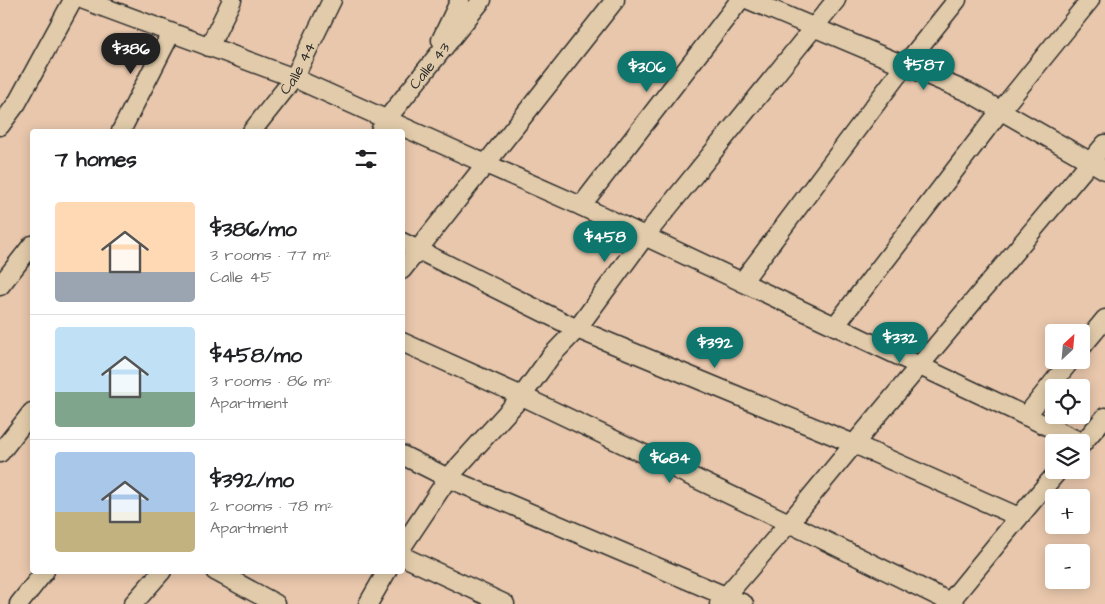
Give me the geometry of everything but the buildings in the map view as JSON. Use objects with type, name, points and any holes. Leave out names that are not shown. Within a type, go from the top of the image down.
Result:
[{"type":"street","points":[[0,126],[16,103],[72,0]]},
{"type":"street","points":[[84,0],[117,6],[171,32],[294,78],[383,125]]},
{"type":"street","points":[[209,47],[232,0]]},
{"type":"street","name":"Calle 44","points":[[254,129],[294,78],[332,0]]},
{"type":"street","points":[[428,67],[460,0]]},
{"type":"street","name":"Calle 43","points":[[383,125],[482,0]]},
{"type":"street","points":[[405,266],[616,0]]},
{"type":"street","points":[[581,206],[740,0]]},
{"type":"street","points":[[749,0],[970,92],[1098,166]]},
{"type":"street","points":[[405,542],[448,478],[522,396],[552,356],[577,328],[645,236],[836,0]]},
{"type":"street","points":[[742,282],[905,65],[957,0]]},
{"type":"street","points":[[835,326],[1001,110],[1090,0]]},
{"type":"street","points":[[122,129],[171,32]]},
{"type":"street","points":[[405,133],[486,164],[581,206],[1062,434]]},
{"type":"street","points":[[723,600],[919,366],[1098,166],[1105,144]]},
{"type":"street","points":[[405,243],[577,328],[854,444],[1019,517]]},
{"type":"street","points":[[0,286],[30,248]]},
{"type":"street","points":[[1090,337],[1105,319]]},
{"type":"street","points":[[405,343],[522,396],[789,522],[951,603],[1019,517],[1052,479]]},
{"type":"street","points":[[1026,416],[1064,369]]},
{"type":"street","points":[[0,453],[30,415]]},
{"type":"street","points":[[1090,435],[1105,417]]},
{"type":"street","points":[[405,456],[448,478],[723,600],[744,604]]},
{"type":"street","points":[[405,557],[505,604]]},
{"type":"street","points":[[19,604],[43,574]]},
{"type":"street","points":[[133,604],[159,574]]},
{"type":"street","points":[[221,574],[276,604]]},
{"type":"street","points":[[368,604],[385,574]]}]
